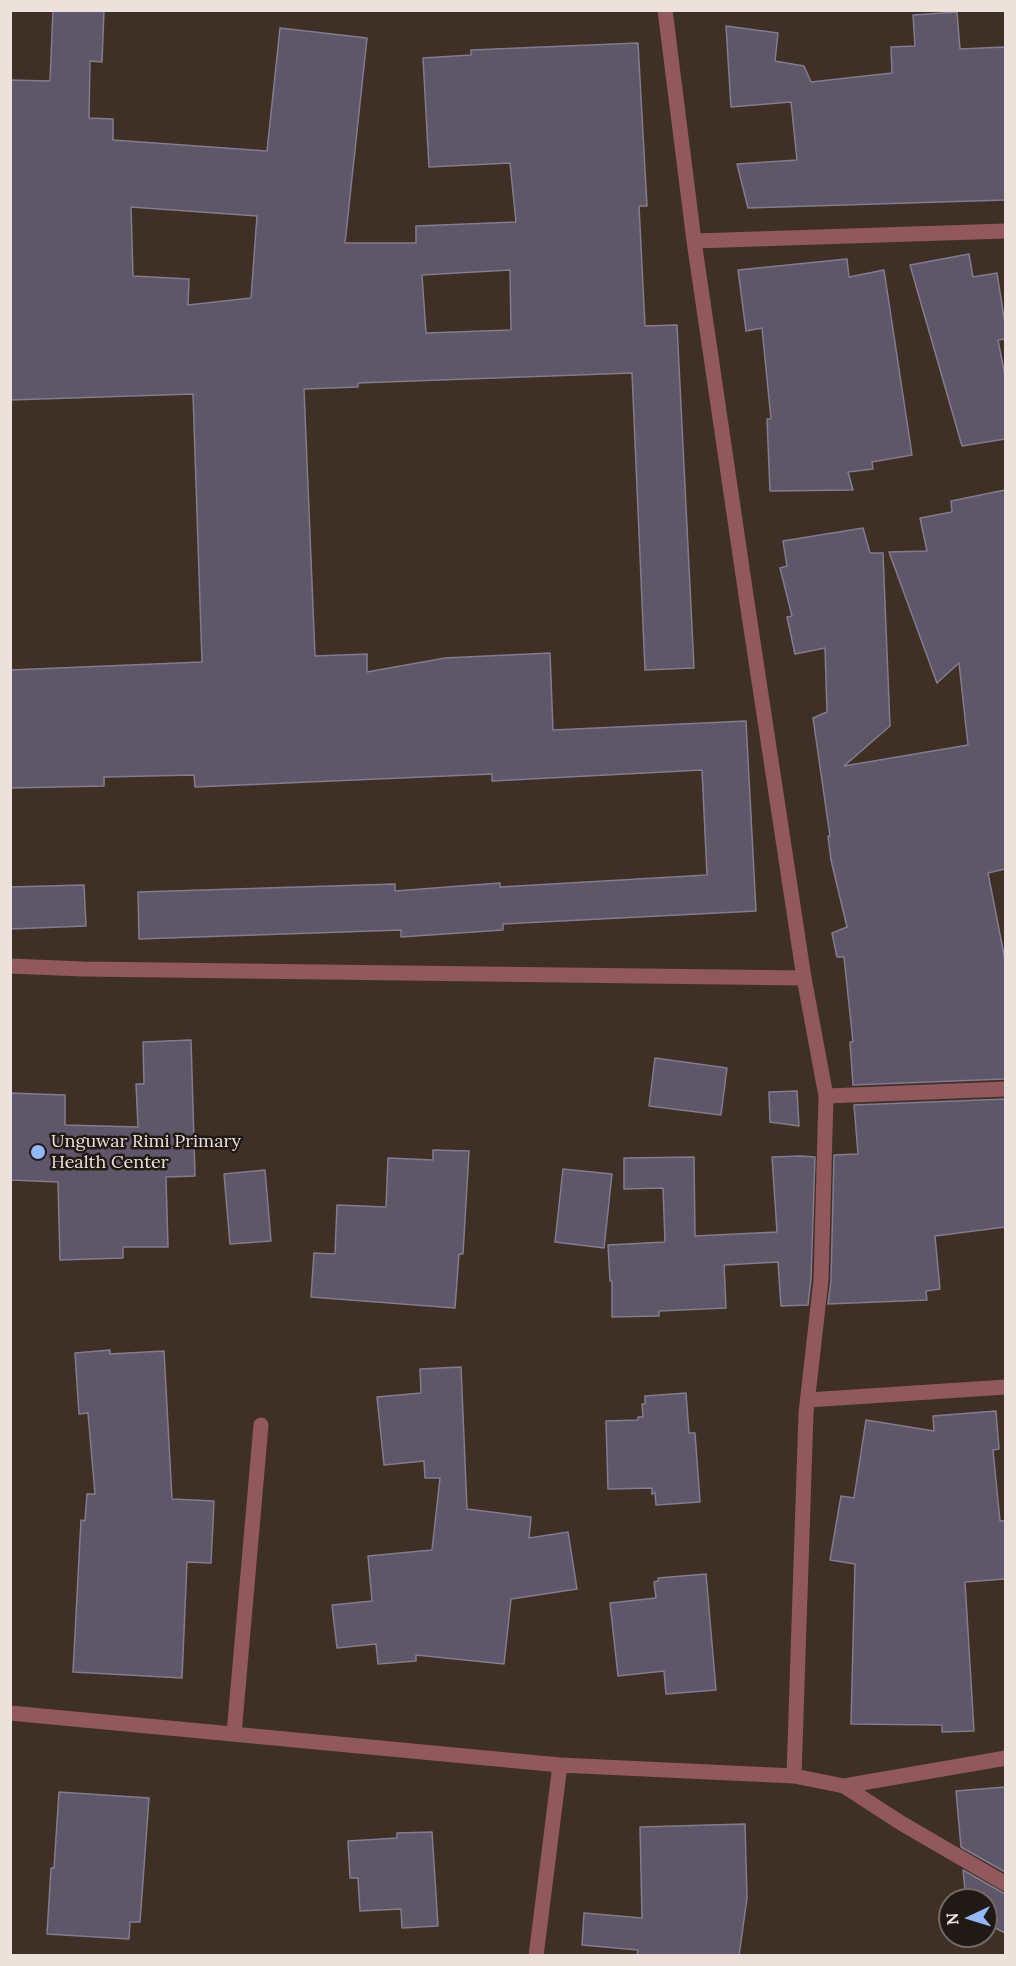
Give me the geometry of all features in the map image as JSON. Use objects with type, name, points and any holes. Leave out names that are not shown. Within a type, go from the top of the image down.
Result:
[{"type":"street","points":[[665,10],[694,241],[804,978],[825,1096],[821,1280],[808,1400],[794,1776]]},
{"type":"street","points":[[694,241],[1005,231]]},
{"type":"street","points":[[10,966],[82,969],[804,978]]},
{"type":"street","points":[[825,1096],[1005,1089]]},
{"type":"street","points":[[808,1400],[1005,1387]]},
{"type":"street","points":[[234,1734],[261,1425]]},
{"type":"street","points":[[10,1713],[560,1765],[794,1776],[844,1786],[1005,1758]]},
{"type":"street","points":[[536,1956],[560,1765]]},
{"type":"street","points":[[844,1786],[901,1823],[1005,1884]]},
{"type":"building","points":[[53,10],[104,10],[102,62],[90,61],[89,118],[113,119],[113,140],[267,151],[280,28],[367,38],[345,243],[416,243],[416,226],[516,222],[510,163],[429,167],[423,58],[471,55],[471,50],[638,43],[647,206],[639,206],[645,326],[677,325],[694,668],[645,670],[632,373],[358,383],[358,387],[304,389],[315,656],[367,654],[367,672],[445,658],[550,653],[553,730],[746,721],[756,911],[503,924],[503,930],[401,937],[401,930],[139,939],[138,892],[395,884],[395,891],[500,883],[500,887],[707,875],[702,770],[492,781],[492,774],[195,787],[194,775],[104,777],[104,786],[10,788],[10,670],[202,662],[193,394],[10,400],[10,80],[50,81]],"holes":[[[131,207],[257,216],[251,298],[188,305],[189,279],[133,276]],[[510,270],[511,330],[426,333],[422,275]]]},
{"type":"building","points":[[957,12],[960,49],[1005,47],[1005,200],[748,208],[737,164],[797,160],[791,102],[731,107],[726,26],[778,33],[775,61],[804,66],[811,82],[892,73],[891,47],[915,46],[913,15]]},
{"type":"building","points":[[969,254],[973,277],[997,273],[1005,324],[1005,339],[998,340],[1005,376],[1005,439],[962,446],[910,265]]},
{"type":"building","points":[[847,259],[849,277],[884,270],[912,455],[872,462],[873,469],[848,472],[853,490],[770,491],[767,419],[771,419],[762,328],[746,331],[738,270]]},
{"type":"building","points":[[1005,490],[1005,869],[988,873],[1005,960],[1005,1079],[853,1085],[850,1042],[853,1042],[844,957],[837,957],[832,933],[847,927],[831,860],[828,836],[830,836],[813,718],[827,712],[825,648],[795,654],[787,617],[792,616],[780,568],[787,566],[783,541],[863,528],[870,553],[883,553],[890,726],[844,766],[968,745],[959,663],[937,683],[889,552],[927,551],[920,518],[952,512],[951,501]]},
{"type":"building","points":[[84,885],[86,926],[10,929],[10,887]]},
{"type":"building","points":[[191,1040],[195,1176],[166,1177],[168,1247],[123,1247],[123,1258],[60,1260],[58,1182],[10,1180],[10,1093],[65,1095],[65,1125],[138,1127],[136,1084],[144,1084],[143,1042]]},
{"type":"building","points":[[655,1058],[727,1068],[721,1115],[649,1106]]},
{"type":"building","points":[[797,1091],[799,1126],[770,1122],[769,1092]]},
{"type":"building","points":[[1005,1099],[1005,1227],[935,1236],[940,1289],[926,1291],[927,1300],[828,1304],[831,1280],[834,1155],[858,1154],[854,1105]]},
{"type":"building","points":[[433,1150],[469,1151],[463,1254],[459,1254],[455,1308],[311,1297],[314,1253],[335,1254],[337,1205],[386,1207],[388,1158],[433,1160]]},
{"type":"building","points":[[694,1157],[695,1236],[777,1232],[772,1157],[815,1157],[808,1305],[781,1306],[778,1262],[724,1265],[726,1308],[659,1311],[659,1316],[612,1317],[612,1281],[610,1281],[608,1245],[665,1242],[663,1188],[624,1189],[624,1158]]},
{"type":"building","points":[[563,1169],[612,1174],[604,1248],[555,1242]]},
{"type":"building","points":[[265,1170],[271,1241],[230,1244],[224,1174]]},
{"type":"building","points":[[110,1350],[110,1354],[164,1351],[172,1499],[214,1501],[211,1563],[187,1562],[182,1678],[73,1672],[81,1520],[85,1521],[87,1494],[95,1494],[88,1413],[79,1414],[75,1353]]},
{"type":"building","points":[[461,1367],[467,1509],[531,1517],[529,1538],[568,1532],[577,1589],[511,1599],[504,1664],[416,1655],[416,1661],[378,1664],[376,1644],[337,1648],[332,1605],[372,1601],[368,1556],[432,1550],[440,1478],[425,1478],[424,1461],[384,1465],[377,1397],[421,1393],[420,1369]]},
{"type":"building","points":[[686,1393],[689,1433],[695,1433],[700,1502],[656,1505],[652,1488],[608,1489],[606,1421],[638,1420],[638,1417],[643,1417],[642,1404],[645,1404],[645,1396]]},
{"type":"building","points":[[996,1411],[999,1449],[993,1450],[1000,1521],[1005,1521],[1005,1579],[965,1582],[974,1731],[942,1732],[942,1725],[851,1724],[855,1564],[830,1560],[841,1496],[854,1498],[866,1420],[934,1431],[933,1416]]},
{"type":"building","points":[[706,1574],[716,1690],[666,1694],[664,1671],[618,1676],[610,1603],[656,1598],[654,1582],[658,1581],[658,1578]]},
{"type":"building","points":[[1005,1787],[1005,1872],[961,1847],[956,1791]]},
{"type":"building","points":[[59,1792],[149,1798],[140,1922],[130,1922],[129,1939],[47,1934]]},
{"type":"building","points":[[745,1824],[747,1898],[739,1956],[637,1956],[638,1950],[582,1945],[584,1913],[642,1918],[640,1827]]},
{"type":"building","points":[[432,1832],[438,1926],[402,1928],[401,1909],[360,1911],[358,1878],[350,1878],[348,1841],[397,1838],[397,1833]]},
{"type":"building","points":[[963,1870],[994,1888],[965,1888]]},
{"type":"building","points":[[998,1890],[1005,1894],[1005,1933],[998,1929]]},
{"type":"place","name":"Unguwar Rimi Primary Health Center","points":[[38,1152]]}]
